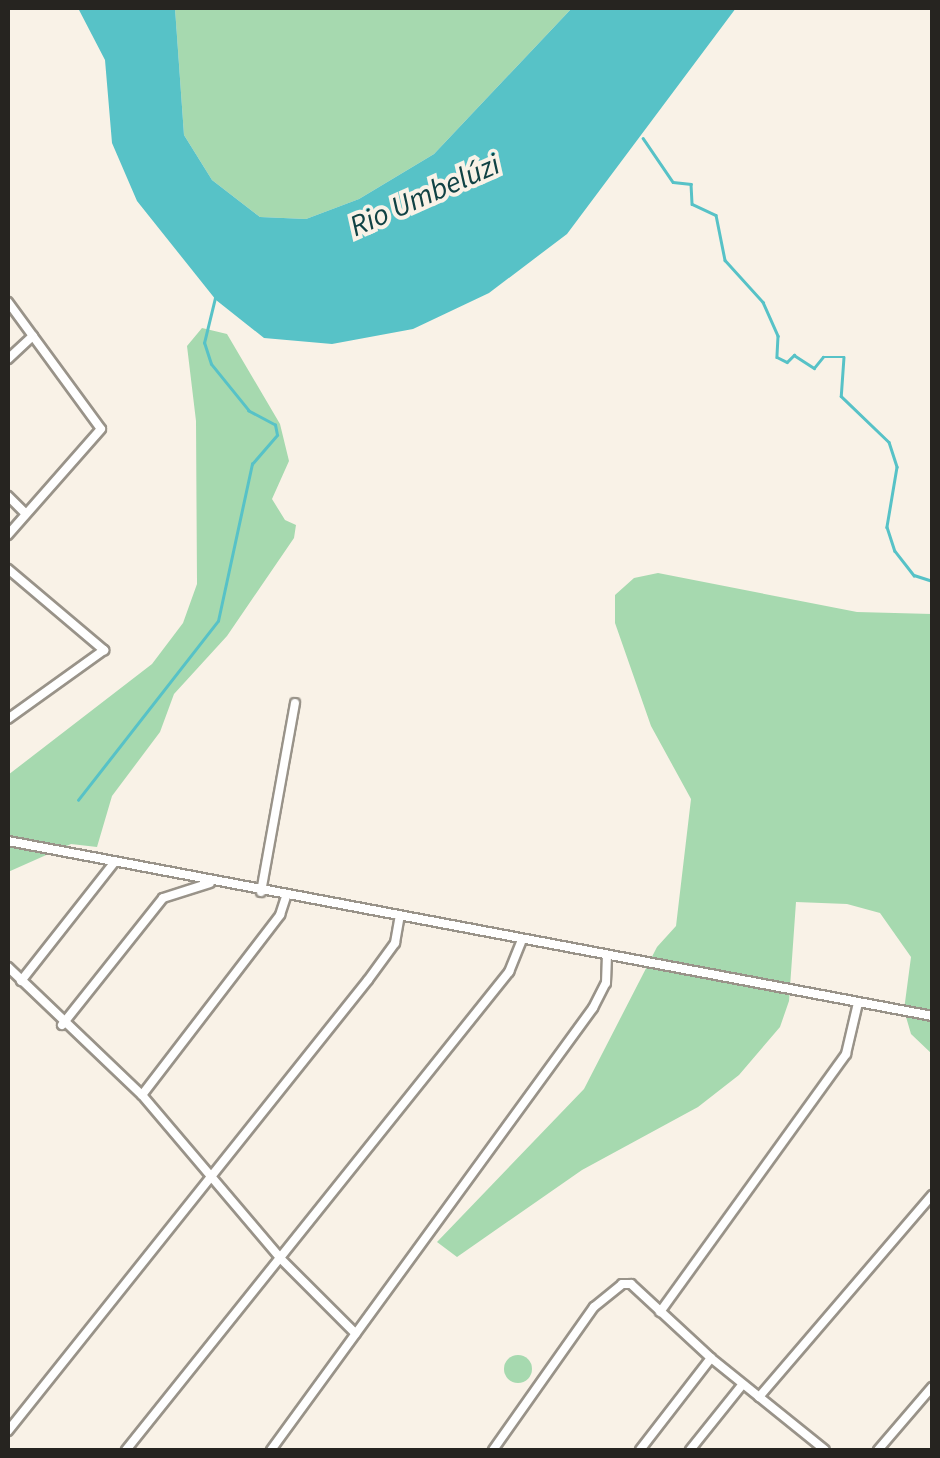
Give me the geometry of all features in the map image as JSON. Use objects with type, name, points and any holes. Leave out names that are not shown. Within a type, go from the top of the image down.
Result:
[{"type":"street","points":[[8,302],[100,428],[8,535]]},
{"type":"street","points":[[8,359],[34,336]]},
{"type":"street","points":[[8,496],[26,514]]},
{"type":"street","points":[[8,569],[104,650],[8,719]]},
{"type":"street","points":[[261,892],[296,702]]},
{"type":"street","points":[[8,841],[521,942],[932,1016]]},
{"type":"street","points":[[21,981],[114,862]]},
{"type":"street","points":[[62,1025],[163,898],[214,882]]},
{"type":"street","points":[[142,1095],[280,914],[286,897]]},
{"type":"street","points":[[8,1432],[386,956],[400,933],[400,916]]},
{"type":"street","points":[[126,1450],[509,972],[521,942]]},
{"type":"street","points":[[271,1450],[593,1008],[606,983],[606,956]]},
{"type":"street","points":[[8,967],[62,1025],[142,1095],[280,1258],[356,1334]]},
{"type":"street","points":[[660,1312],[846,1054],[858,1004]]},
{"type":"street","points":[[759,1397],[932,1195]]},
{"type":"street","points":[[493,1450],[608,1290],[631,1284],[710,1358],[826,1450]]},
{"type":"street","points":[[640,1450],[710,1358]]},
{"type":"street","points":[[690,1450],[742,1385]]},
{"type":"street","points":[[878,1450],[932,1387]]},
{"type":"green space","points":[[175,8],[572,8],[434,154],[359,199],[306,219],[260,217],[212,180],[184,135]]},
{"type":"green space","points":[[202,328],[227,334],[280,424],[289,461],[272,499],[285,520],[296,525],[294,538],[227,636],[174,694],[160,732],[112,796],[97,847],[71,844],[8,872],[8,775],[152,664],[183,623],[197,584],[196,421],[187,346]]},
{"type":"green space","points":[[658,573],[857,612],[932,614],[932,1054],[911,1034],[904,1010],[911,957],[880,913],[847,904],[796,902],[789,1001],[780,1027],[739,1075],[698,1107],[582,1170],[457,1257],[437,1242],[584,1089],[657,947],[676,926],[691,799],[651,726],[615,623],[615,595],[634,578]]},
{"type":"green space","points":[[518,1355],[528,1359],[532,1369],[528,1379],[518,1383],[508,1379],[504,1369],[508,1359]]},
{"type":"water","name":"Rio Umbelúzi","points":[[78,8],[175,8],[184,135],[212,180],[260,217],[306,219],[359,199],[434,154],[572,8],[736,8],[567,234],[489,293],[413,329],[332,344],[264,338],[216,300],[137,201],[112,143],[105,60]]},
{"type":"waterway","points":[[643,138],[673,182],[691,184],[692,204],[716,215],[725,260],[763,302],[778,336],[777,357],[787,362],[794,355],[814,368],[823,357],[844,357],[841,396],[889,442],[897,467],[887,527],[895,551],[914,575],[932,581]]},
{"type":"waterway","points":[[78,800],[218,621],[252,464],[277,435],[275,425],[249,411],[211,364],[204,343],[215,298]]}]
